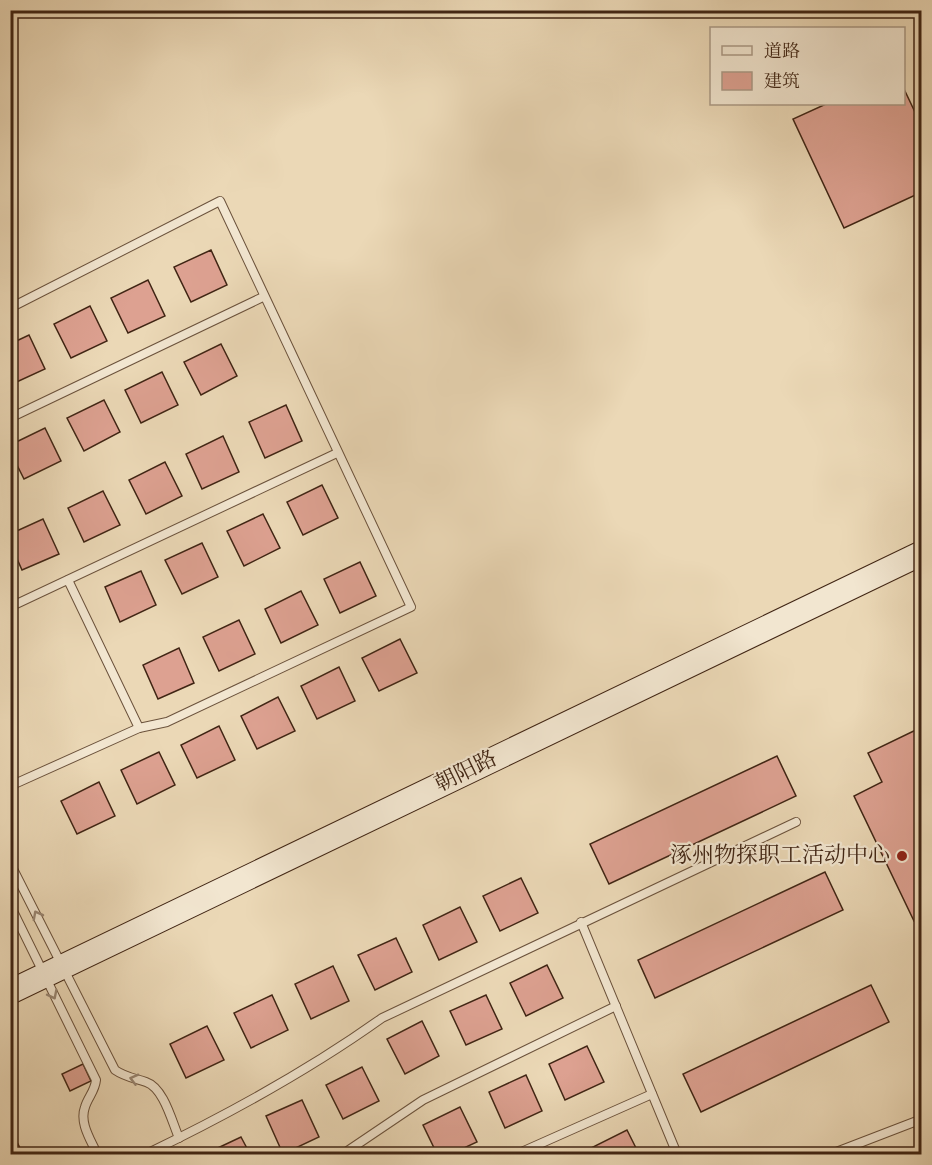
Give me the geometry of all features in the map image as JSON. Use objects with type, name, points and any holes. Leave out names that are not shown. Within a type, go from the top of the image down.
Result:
[{"type":"main road","name":"朝阳路","points":[[10,992],[921,553]]},
{"type":"lane","points":[[10,308],[220,201],[263,297],[411,607],[167,722],[139,728],[10,786]]},
{"type":"lane","points":[[10,418],[263,297]]},
{"type":"lane","points":[[10,607],[338,453]]},
{"type":"lane","points":[[68,580],[139,728]]},
{"type":"lane","points":[[146,1155],[163,1151],[179,1138],[338,1050],[382,1018],[796,822]]},
{"type":"lane","points":[[10,863],[96,1080],[95,1090],[85,1107],[83,1122],[97,1155]]},
{"type":"lane","points":[[10,905],[115,1070],[124,1076],[148,1082],[158,1091],[179,1138]]},
{"type":"lane","points":[[581,922],[676,1155]]},
{"type":"lane","points":[[343,1155],[423,1100],[616,1006]]},
{"type":"lane","points":[[517,1155],[652,1094]]},
{"type":"lane","points":[[831,1155],[921,1119]]},
{"type":"building","points":[[905,91],[922,127],[922,192],[844,228],[793,119],[824,105],[905,105]]},
{"type":"building","points":[[211,250],[227,285],[191,302],[174,267]]},
{"type":"building","points":[[148,280],[165,316],[128,333],[111,298]]},
{"type":"building","points":[[90,306],[107,341],[71,358],[54,324]]},
{"type":"building","points":[[29,335],[45,369],[10,385],[10,344]]},
{"type":"building","points":[[221,344],[237,376],[201,395],[184,362]]},
{"type":"building","points":[[162,372],[178,405],[141,423],[125,390]]},
{"type":"building","points":[[104,400],[120,432],[84,451],[67,418]]},
{"type":"building","points":[[286,405],[302,441],[265,458],[249,422]]},
{"type":"building","points":[[45,428],[61,461],[24,479],[10,451],[10,445]]},
{"type":"building","points":[[223,436],[239,472],[202,489],[186,454]]},
{"type":"building","points":[[165,462],[182,496],[146,514],[129,480]]},
{"type":"building","points":[[322,485],[338,518],[303,535],[287,502]]},
{"type":"building","points":[[103,491],[120,525],[84,542],[68,508]]},
{"type":"building","points":[[263,514],[280,548],[244,566],[227,531]]},
{"type":"building","points":[[43,519],[59,554],[22,570],[10,543],[10,534]]},
{"type":"building","points":[[202,543],[218,577],[182,594],[165,560]]},
{"type":"building","points":[[360,562],[376,596],[340,613],[324,579]]},
{"type":"building","points":[[141,571],[156,605],[120,622],[105,587]]},
{"type":"building","points":[[301,591],[318,625],[281,643],[265,609]]},
{"type":"building","points":[[239,620],[255,654],[219,671],[203,637]]},
{"type":"building","points":[[400,639],[417,673],[379,691],[362,658]]},
{"type":"building","points":[[179,648],[194,683],[158,699],[143,665]]},
{"type":"building","points":[[339,667],[355,701],[317,719],[301,686]]},
{"type":"building","points":[[278,697],[295,731],[257,749],[241,716]]},
{"type":"building","points":[[219,726],[235,760],[197,778],[181,745]]},
{"type":"building","name":"涿州物探职工活动中心","points":[[922,727],[922,917],[914,921],[854,796],[882,782],[868,753]]},
{"type":"building","points":[[159,752],[175,785],[137,804],[121,770]]},
{"type":"building","points":[[777,756],[796,796],[609,884],[590,844]]},
{"type":"building","points":[[99,782],[115,816],[77,834],[61,801]]},
{"type":"building","points":[[825,872],[843,910],[655,998],[638,960]]},
{"type":"building","points":[[521,878],[538,913],[500,931],[483,896]]},
{"type":"building","points":[[460,907],[477,942],[439,960],[423,925]]},
{"type":"building","points":[[396,938],[412,972],[375,990],[358,955]]},
{"type":"building","points":[[547,965],[563,998],[526,1016],[510,983]]},
{"type":"building","points":[[333,966],[349,1001],[311,1019],[295,984]]},
{"type":"building","points":[[871,985],[889,1022],[701,1112],[683,1074]]},
{"type":"building","points":[[272,995],[288,1030],[251,1048],[234,1013]]},
{"type":"building","points":[[486,995],[502,1029],[466,1045],[450,1011]]},
{"type":"building","points":[[422,1021],[439,1056],[405,1074],[387,1039]]},
{"type":"building","points":[[207,1026],[224,1060],[186,1078],[170,1044]]},
{"type":"building","points":[[587,1046],[604,1082],[565,1100],[549,1064]]},
{"type":"building","points":[[83,1064],[91,1081],[70,1091],[62,1074]]},
{"type":"building","points":[[362,1067],[379,1101],[343,1119],[326,1085]]},
{"type":"building","points":[[526,1075],[542,1111],[505,1128],[489,1092]]},
{"type":"building","points":[[302,1100],[319,1137],[283,1154],[266,1116]]},
{"type":"building","points":[[460,1107],[477,1142],[451,1154],[437,1154],[423,1125]]},
{"type":"building","points":[[10,1128],[23,1154],[10,1154]]},
{"type":"building","points":[[627,1130],[639,1154],[592,1154],[589,1149]]},
{"type":"building","points":[[241,1137],[250,1154],[205,1154]]},
{"type":"place","name":"涿州物探职工活动中心","points":[[902,856]]}]
